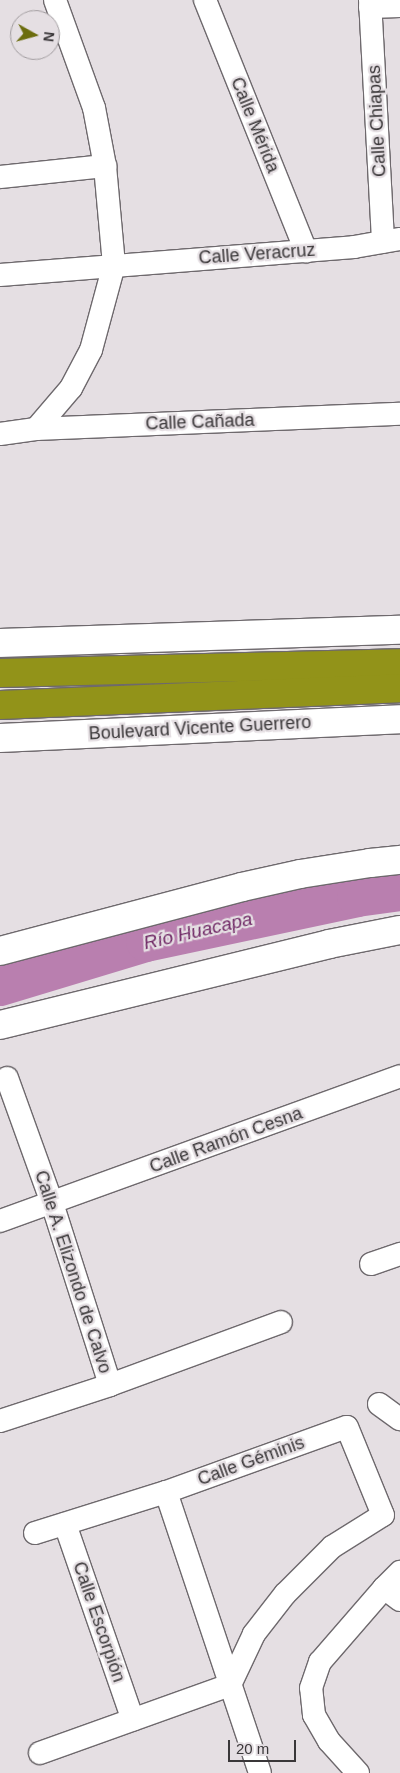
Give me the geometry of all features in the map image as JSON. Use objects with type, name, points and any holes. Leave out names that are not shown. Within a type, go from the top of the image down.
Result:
[{"type":"highway","points":[[0,673],[400,663]]},
{"type":"highway","name":"Boulevard Vicente Guerrero","points":[[0,705],[400,688]]},
{"type":"main road","points":[[0,643],[400,630]]},
{"type":"main road","name":"Boulevard Vicente Guerrero","points":[[0,738],[400,719]]},
{"type":"main road","points":[[0,951],[242,887],[300,874],[400,860]]},
{"type":"main road","points":[[0,1025],[330,944],[400,930]]},
{"type":"street","points":[[36,429],[71,388],[91,350],[114,266],[105,166],[94,108],[55,0]]},
{"type":"street","name":"Calle Mérida","points":[[205,0],[306,251]]},
{"type":"street","points":[[370,4],[400,6]]},
{"type":"street","name":"Calle Chiapas","points":[[370,4],[392,240]]},
{"type":"street","points":[[0,177],[105,166]]},
{"type":"street","name":"Calle Veracruz","points":[[0,275],[354,247],[392,240]]},
{"type":"street","name":"Calle Cañada","points":[[0,434],[36,429],[400,414]]},
{"type":"street","name":"Calle Ramón Cesna","points":[[0,1221],[52,1204],[400,1076]]},
{"type":"street","name":"Calle A. Elizondo de Calvo","points":[[0,1421],[110,1385],[52,1204],[7,1078]]},
{"type":"street","points":[[371,1264],[400,1254]]},
{"type":"street","points":[[110,1385],[281,1322]]},
{"type":"street","points":[[379,1404],[400,1419]]},
{"type":"street","name":"Calle Géminis","points":[[35,1533],[166,1492],[347,1427],[383,1515],[332,1547],[285,1594],[254,1634],[230,1685]]},
{"type":"street","points":[[166,1492],[260,1773]]},
{"type":"street","name":"Calle Escorpión","points":[[65,1524],[133,1720]]},
{"type":"street","points":[[358,1773],[329,1741],[314,1715],[311,1688],[320,1662],[392,1594],[400,1572]]},
{"type":"street","points":[[40,1753],[230,1685]]},
{"type":"waterway","name":"Río Huacapa","points":[[0,986],[146,942],[357,897],[400,891]]}]
